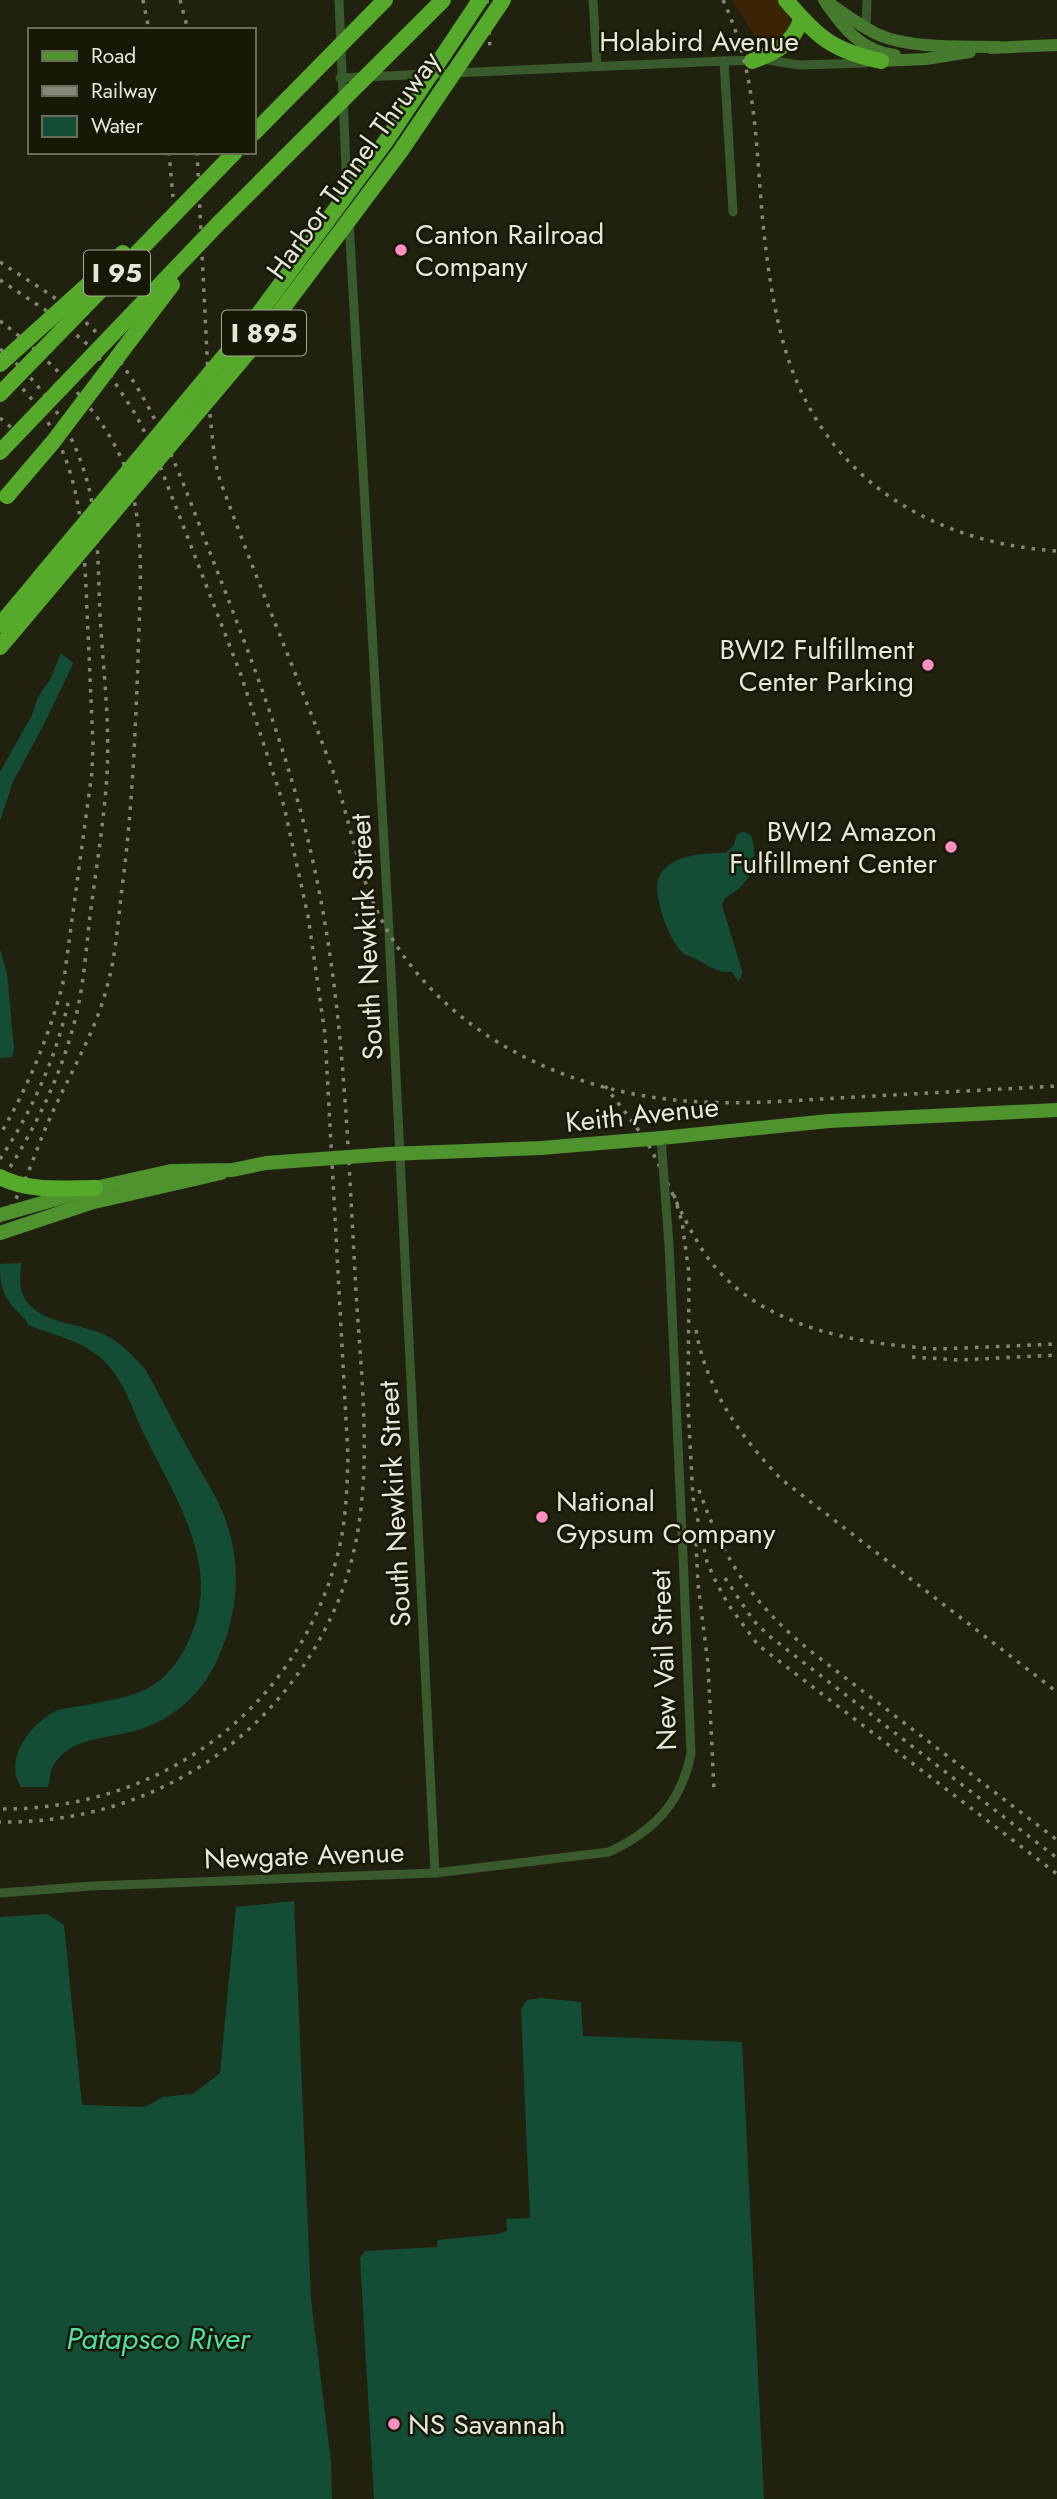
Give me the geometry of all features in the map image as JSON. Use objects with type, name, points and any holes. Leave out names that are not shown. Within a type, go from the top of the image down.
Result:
[{"type":"highway","points":[[256,131],[385,0]]},
{"type":"highway","name":"I 95","points":[[0,452],[218,224],[443,0]]},
{"type":"highway","name":"Harbor Tunnel Thruway","points":[[0,625],[252,323],[386,141],[480,0]]},
{"type":"highway","name":"Harbor Tunnel Thruway","points":[[0,647],[262,336],[400,152],[503,0]]},
{"type":"highway","points":[[788,3],[801,20],[830,44],[855,55],[881,61]]},
{"type":"highway","points":[[752,61],[780,48],[797,33],[801,20]]},
{"type":"highway","points":[[0,364],[232,154]]},
{"type":"highway","name":"I 95","points":[[0,394],[232,154]]},
{"type":"highway","points":[[0,507],[218,224]]},
{"type":"highway","points":[[0,1177],[24,1186],[95,1188]]},
{"type":"main road","points":[[823,0],[866,29],[890,39],[998,47]]},
{"type":"main road","points":[[823,0],[849,33],[870,49],[926,59]]},
{"type":"main road","name":"Holabird Avenue","points":[[881,61],[926,59],[998,47],[1057,45]]},
{"type":"main road","name":"Keith Avenue","points":[[0,1233],[90,1203],[266,1163],[389,1154],[541,1148],[778,1125],[1057,1110]]},
{"type":"main road","name":"Keith Avenue","points":[[0,1216],[95,1188],[172,1171],[232,1170]]},
{"type":"street","name":"South Newkirk Street","points":[[339,0],[340,78],[401,1157],[435,1872]]},
{"type":"street","points":[[593,0],[597,65]]},
{"type":"street","points":[[866,29],[867,0]]},
{"type":"street","name":"Holabird Avenue","points":[[340,78],[724,61],[767,60],[800,65],[881,61]]},
{"type":"street","points":[[724,61],[733,212]]},
{"type":"street","name":"New Vail Street","points":[[609,1852],[633,1841],[656,1822],[678,1793],[691,1754],[669,1245],[661,1138]]},
{"type":"street","name":"Keith Avenue","points":[[401,1157],[609,1145]]},
{"type":"street","name":"Newgate Avenue","points":[[0,1892],[435,1872],[609,1852]]},
{"type":"shaded area","points":[[732,0],[778,0],[792,24],[785,37],[768,42],[757,40]]},
{"type":"water","points":[[61,653],[73,663],[72,666],[13,782],[0,821],[0,772],[32,715],[38,697],[50,680]]},
{"type":"water","points":[[744,832],[751,835],[754,851],[751,872],[722,905],[742,971],[738,981],[732,972],[716,970],[683,953],[667,927],[657,891],[661,873],[674,862],[691,856],[726,853],[734,845],[737,834]]},
{"type":"water","points":[[0,949],[7,974],[14,1049],[12,1057],[0,1058]]},
{"type":"water","points":[[21,1263],[23,1295],[39,1313],[109,1337],[124,1347],[145,1369],[219,1505],[232,1541],[236,1575],[230,1626],[212,1671],[196,1693],[175,1712],[151,1725],[91,1740],[69,1749],[53,1766],[48,1787],[21,1787],[16,1776],[18,1753],[30,1732],[38,1723],[58,1710],[134,1694],[161,1679],[177,1661],[192,1633],[199,1607],[201,1582],[198,1557],[181,1508],[128,1397],[111,1368],[86,1347],[27,1324],[5,1295],[0,1264]]},
{"type":"water","name":"Patapsco River","points":[[294,1901],[311,2299],[331,2462],[332,2499],[0,2499],[0,1917],[47,1914],[64,1925],[82,2105],[145,2107],[163,2097],[193,2094],[220,2073],[236,1907]]},
{"type":"water","points":[[541,1998],[581,2002],[583,2036],[742,2042],[764,2499],[374,2499],[360,2258],[365,2251],[437,2247],[438,2240],[498,2234],[507,2231],[506,2219],[530,2218],[521,2009],[527,2000]]},
{"type":"railway","points":[[143,0],[149,28]]},
{"type":"railway","points":[[180,0],[187,28]]},
{"type":"railway","points":[[487,0],[490,49]]},
{"type":"railway","points":[[723,0],[743,57],[754,115],[766,250],[777,318],[791,367],[810,408],[834,444],[862,475],[895,500],[931,520],[971,535],[1013,546],[1057,551]]},
{"type":"railway","points":[[169,154],[173,197]]},
{"type":"railway","points":[[197,154],[210,415],[215,462],[334,775],[371,897],[394,942],[424,981],[459,1015],[499,1043],[542,1066],[589,1083],[637,1095],[686,1101],[743,1103],[1057,1086]]},
{"type":"railway","points":[[0,262],[55,298],[93,329],[122,364],[138,389],[165,441],[188,495],[252,662],[290,776],[322,905],[337,1009],[346,1115],[364,1438],[360,1520],[352,1560],[339,1599],[314,1649],[283,1693],[246,1732],[204,1764],[158,1789],[108,1808],[55,1819],[0,1822]]},
{"type":"railway","points":[[0,280],[50,313],[93,349],[136,415],[155,453],[241,675],[284,806],[308,916],[325,1034],[348,1456],[346,1507],[340,1545],[317,1612],[289,1662],[254,1705],[212,1742],[165,1771],[114,1792],[58,1805],[0,1809]]},
{"type":"railway","points":[[0,321],[56,370],[106,430],[127,473],[140,543],[131,804],[110,975],[89,1037],[50,1118],[23,1185],[0,1222]]},
{"type":"railway","points":[[0,349],[15,362],[52,405],[71,437],[90,491],[97,544],[108,754],[102,828],[76,1016],[63,1061],[45,1103],[0,1183]]},
{"type":"railway","points":[[0,367],[26,393],[46,420],[61,448],[72,478],[83,541],[93,744],[92,772],[64,979],[38,1059],[0,1135]]},
{"type":"railway","points":[[0,418],[13,429]]},
{"type":"railway","points":[[0,1159],[41,1084],[57,1044],[68,1003]]},
{"type":"railway","points":[[605,1086],[649,1146],[690,1230],[717,1270],[742,1293],[771,1311],[836,1335],[905,1346],[939,1349],[1057,1344]]},
{"type":"railway","points":[[674,1195],[682,1222],[689,1274],[688,1406],[693,1498],[707,1562],[728,1604],[758,1645],[1057,1874]]},
{"type":"railway","points":[[696,1330],[716,1392],[739,1429],[781,1479],[1057,1692]]},
{"type":"railway","points":[[912,1357],[959,1360],[1057,1355]]},
{"type":"railway","points":[[699,1490],[730,1560],[774,1618],[813,1653],[1057,1840]]},
{"type":"railway","points":[[696,1543],[708,1664],[714,1790]]},
{"type":"railway","points":[[725,1578],[753,1620],[768,1635],[1057,1858]]},
{"type":"place","name":"Canton Railroad Company","points":[[401,250]]},
{"type":"place","name":"BWI2 Fulfillment Center Parking","points":[[928,665]]},
{"type":"place","name":"BWI2 Amazon Fulfillment Center","points":[[951,847]]},
{"type":"place","name":"National Gypsum Company","points":[[542,1517]]},
{"type":"place","name":"NS Savannah","points":[[394,2424]]}]
